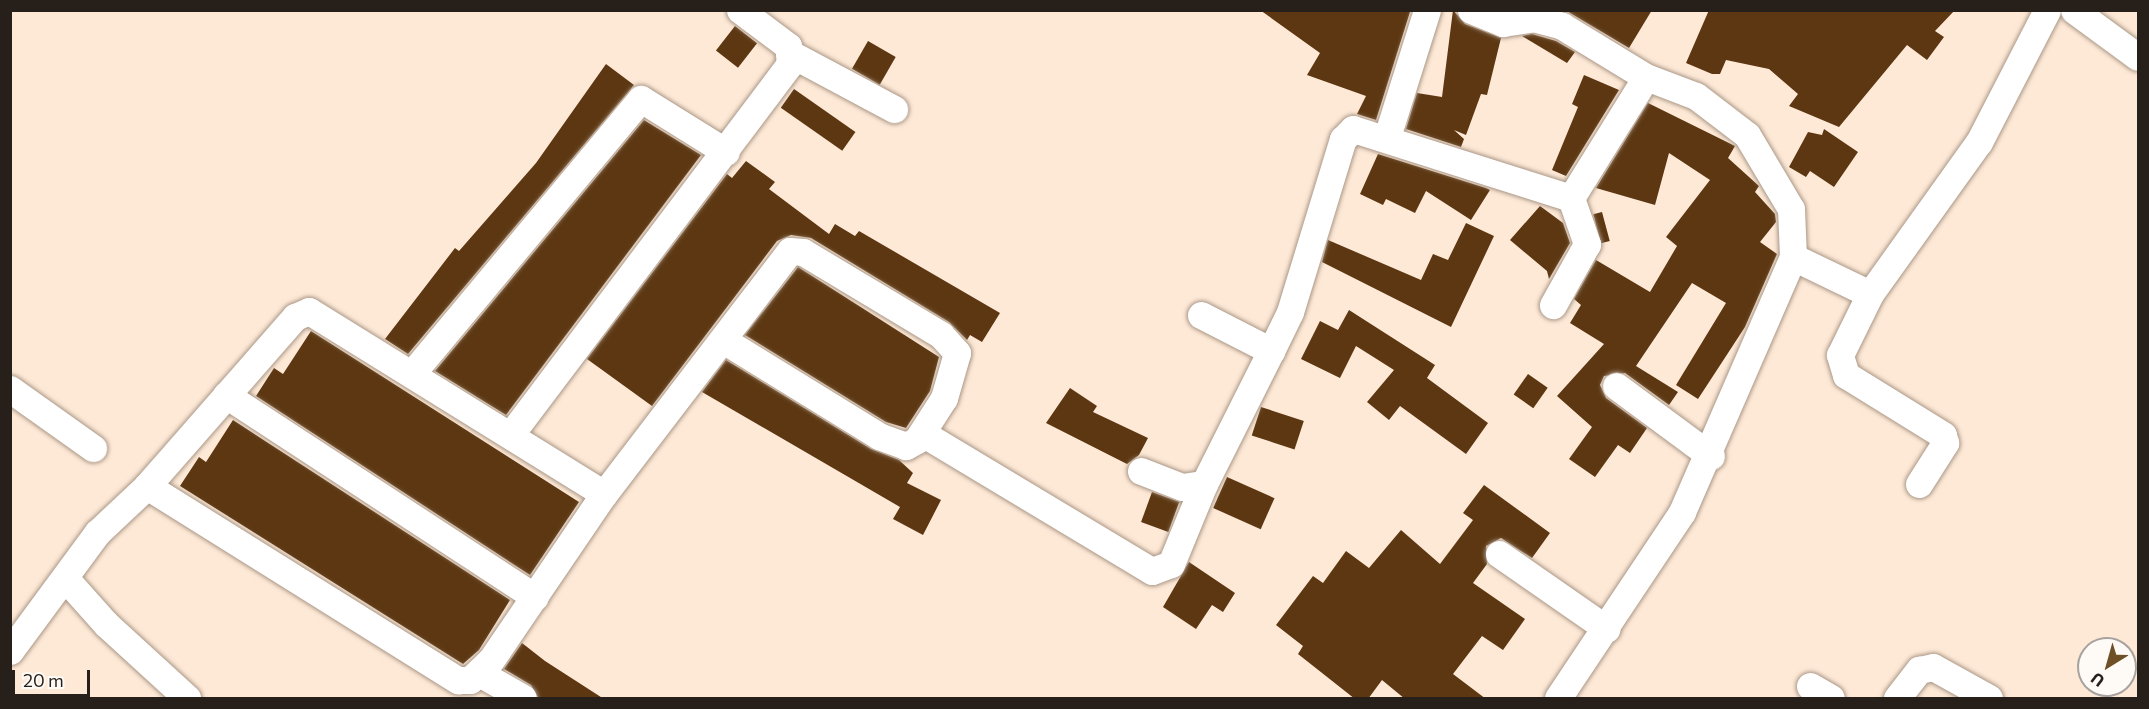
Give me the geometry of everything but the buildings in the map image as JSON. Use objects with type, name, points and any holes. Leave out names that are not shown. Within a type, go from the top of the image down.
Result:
[{"type":"street","points":[[740,10],[791,54],[894,109]]},
{"type":"street","points":[[1387,137],[1427,10]]},
{"type":"street","points":[[1472,10],[1503,22],[1533,18],[1562,26],[1646,77],[1696,96],[1747,135],[1791,209],[1794,256],[1711,456],[1640,582],[1558,699]]},
{"type":"street","points":[[1919,484],[1944,442],[1943,435],[1840,366],[1840,355],[1870,294],[1979,142],[2047,10]]},
{"type":"street","points":[[2074,10],[2139,57]]},
{"type":"street","points":[[511,434],[726,152],[790,64],[791,54]]},
{"type":"street","points":[[1571,198],[1646,77]]},
{"type":"street","points":[[414,371],[641,99],[726,152]]},
{"type":"street","points":[[922,433],[1152,571],[1171,564],[1204,484],[1290,312],[1343,140],[1353,129],[1387,137],[1571,198]]},
{"type":"street","points":[[1553,305],[1587,244],[1571,198]]},
{"type":"street","points":[[485,684],[535,597],[604,494],[723,340],[780,259],[790,251],[803,252],[952,343],[957,361],[944,398],[922,433],[906,446],[887,440],[723,340]]},
{"type":"street","points":[[1794,256],[1870,294]]},
{"type":"street","points":[[14,639],[65,578],[97,533],[147,486],[295,317],[309,310],[414,371],[604,494]]},
{"type":"street","points":[[1201,315],[1271,351]]},
{"type":"street","points":[[1616,386],[1711,456]]},
{"type":"street","points":[[10,389],[93,448]]},
{"type":"street","points":[[226,395],[535,597]]},
{"type":"street","points":[[1141,471],[1182,488],[1204,484]]},
{"type":"street","points":[[147,486],[458,680],[485,684],[523,699]]},
{"type":"street","points":[[1499,554],[1606,629]]},
{"type":"street","points":[[65,578],[105,624],[187,699]]},
{"type":"street","points":[[1898,699],[1919,670],[1934,667],[1989,699]]}]
